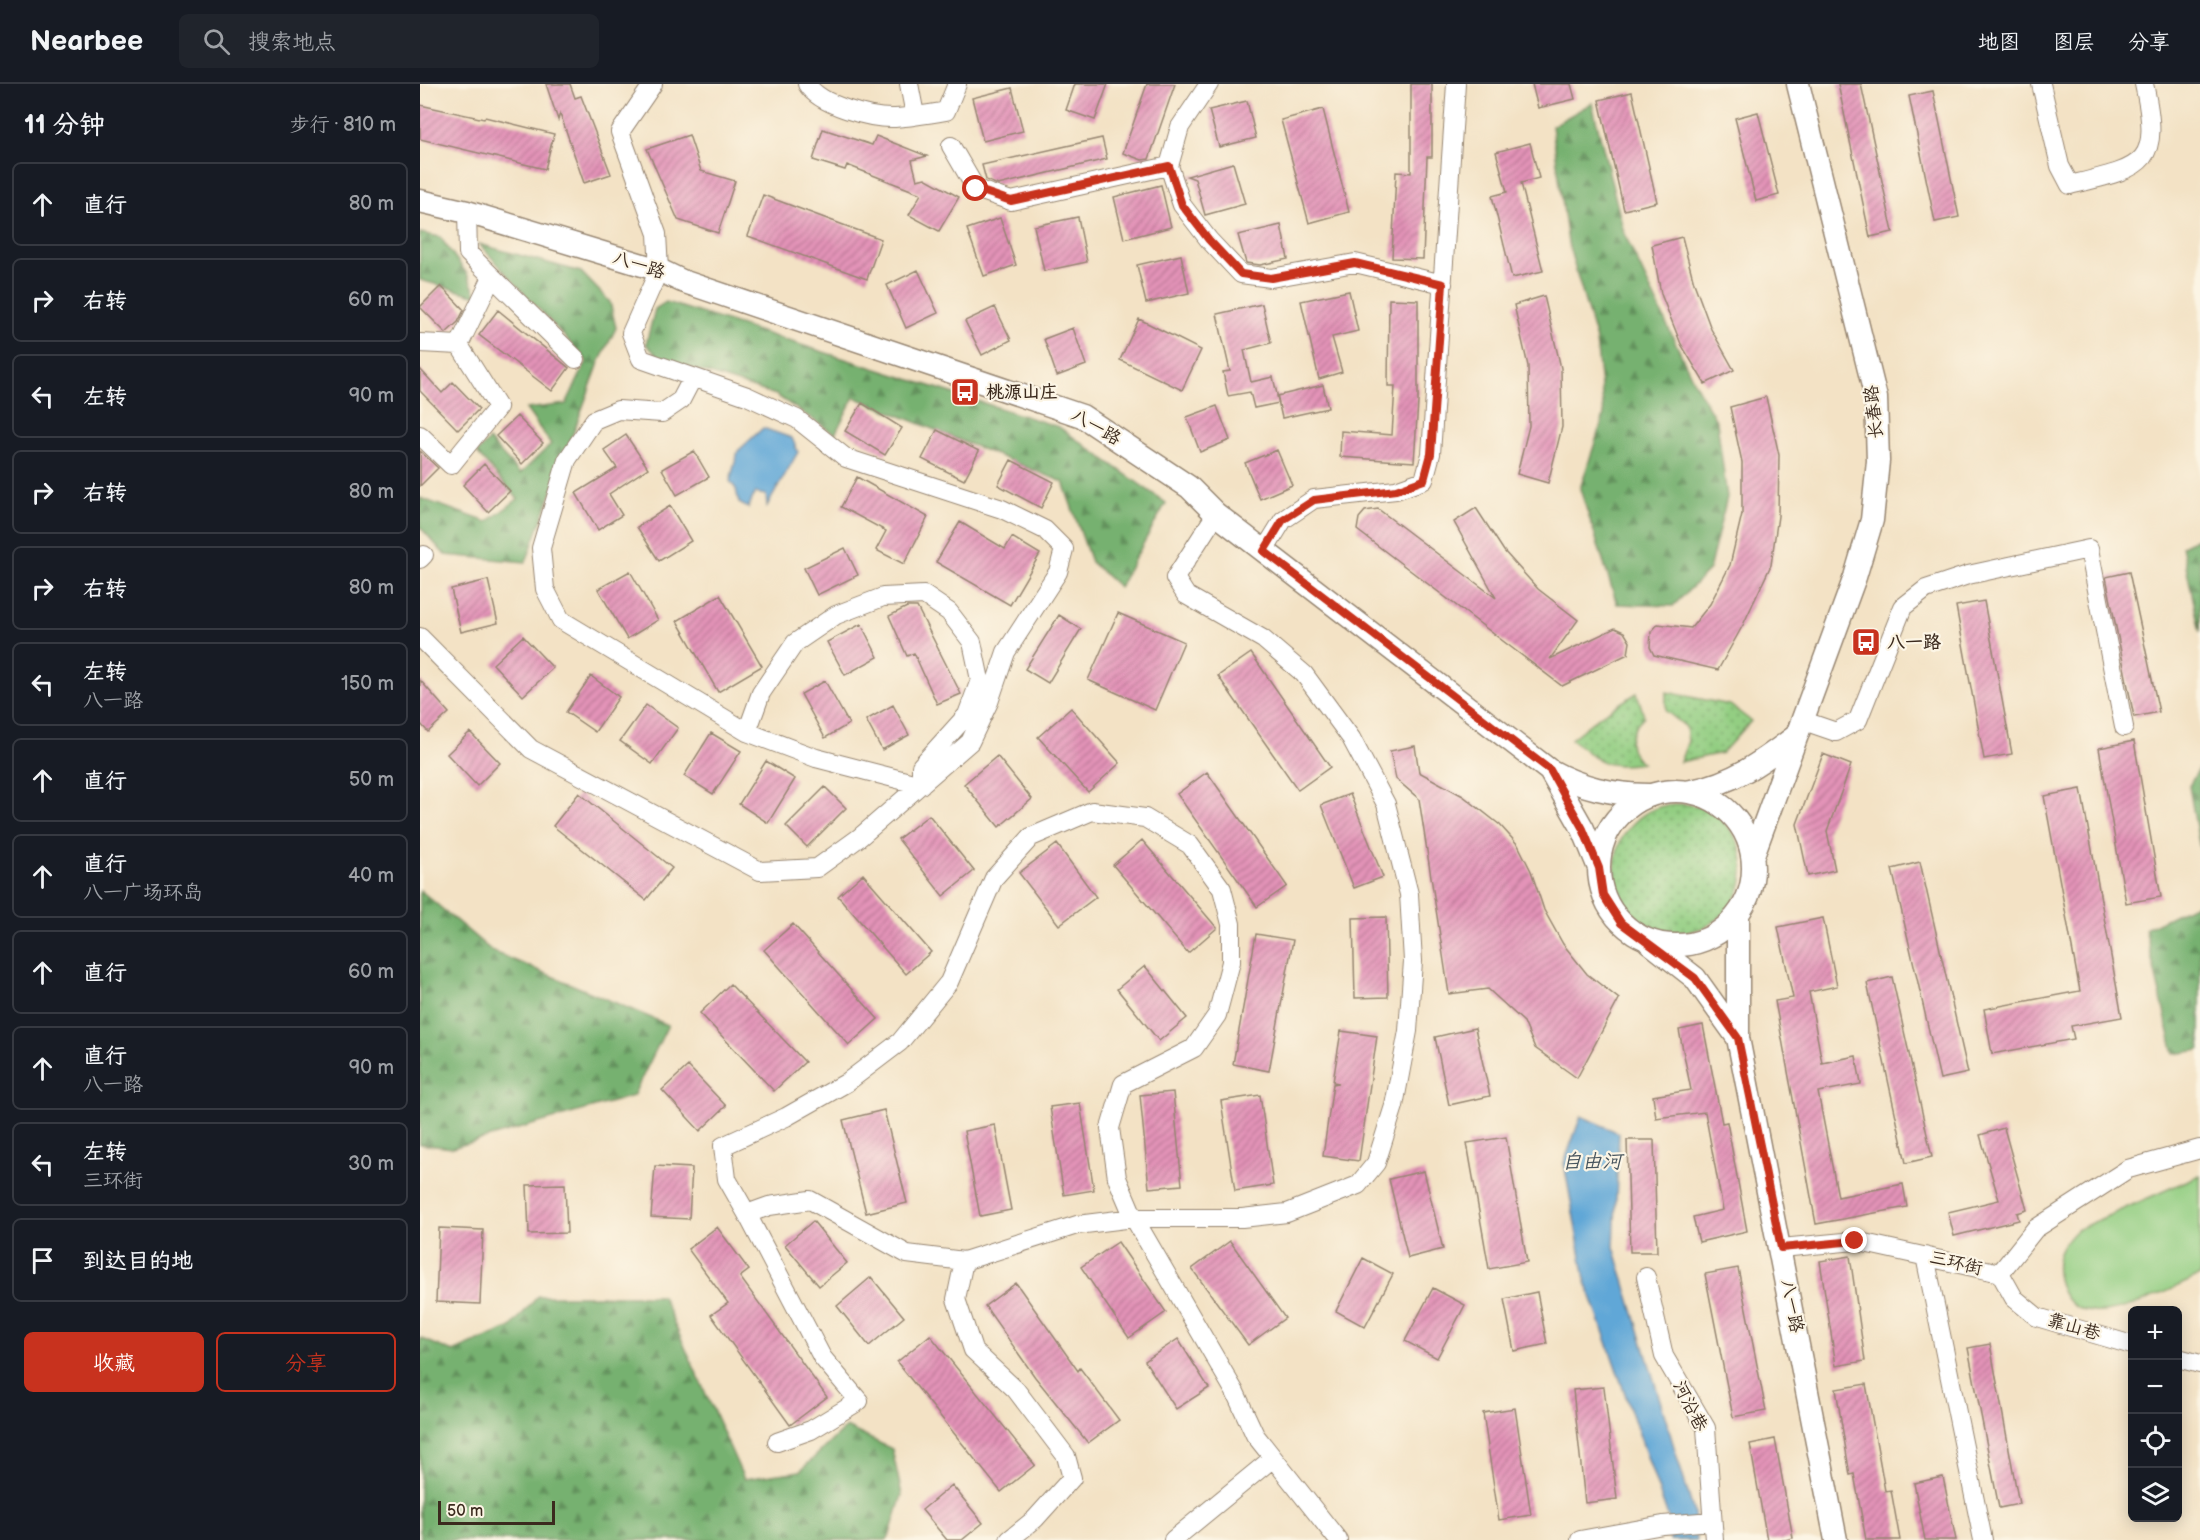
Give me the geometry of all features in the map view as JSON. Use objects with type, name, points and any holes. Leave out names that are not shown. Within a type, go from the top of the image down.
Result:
[{"type":"main road","name":"长春路","points":[[1753,855],[1855,577],[1872,520],[1878,461],[1876,398],[1798,84]]},
{"type":"main road","name":"八一路","points":[[420,201],[467,212],[659,270],[682,281],[1082,416],[1189,487],[1216,514],[1550,770]]},
{"type":"main road","points":[[1599,868],[1602,843],[1614,822],[1628,806],[1648,795],[1666,790],[1690,791],[1715,786],[1746,773],[1800,728]]},
{"type":"main road","points":[[1550,770],[1574,784],[1599,791],[1648,795]]},
{"type":"main road","points":[[1550,770],[1574,810],[1599,868],[1603,895],[1621,923],[1695,978],[1738,1038]]},
{"type":"main road","points":[[1643,938],[1665,945],[1697,943],[1721,932],[1738,915],[1746,902],[1754,875],[1753,855],[1740,824],[1715,800],[1690,791]]},
{"type":"main road","points":[[1738,915],[1738,1038]]},
{"type":"main road","name":"八一路","points":[[1738,1038],[1781,1248],[1836,1540]]},
{"type":"street","points":[[420,637],[531,748],[760,871],[817,868],[860,837],[969,742],[989,702],[1006,652],[1058,572],[1064,549],[1045,530],[1002,509],[846,458],[797,419],[747,396],[641,359],[631,333],[659,270],[657,234],[620,132],[653,84]]},
{"type":"street","points":[[807,84],[811,92],[843,109],[893,118],[946,111],[957,84]]},
{"type":"street","points":[[909,84],[915,115]]},
{"type":"street","points":[[1209,84],[1180,127],[1169,166],[1182,205],[1209,240],[1241,274],[1271,278],[1355,263],[1443,284]]},
{"type":"street","points":[[1264,551],[1283,520],[1314,500],[1396,490],[1424,480],[1431,454],[1456,84]]},
{"type":"street","points":[[2041,84],[2060,166],[2070,185],[2136,166],[2150,144],[2152,121],[2144,84]]},
{"type":"street","points":[[951,146],[976,189],[1011,201],[1169,166]]},
{"type":"street","points":[[467,212],[468,254],[576,359]]},
{"type":"street","points":[[459,345],[492,278]]},
{"type":"street","points":[[420,343],[459,345]]},
{"type":"street","points":[[420,435],[451,465],[498,407],[459,345]]},
{"type":"street","points":[[693,378],[681,400],[662,413],[618,410],[594,420],[567,460],[541,548],[545,589],[561,620],[747,732],[816,758],[921,785]]},
{"type":"street","points":[[747,1214],[769,1206],[810,1200],[907,1254],[964,1261],[1077,1225],[1134,1218],[1242,1218],[1287,1213],[1358,1185],[1376,1163],[1394,1106],[1408,1031],[1413,961],[1408,894],[1386,804],[1351,738],[1304,675],[1263,639],[1186,595],[1175,578],[1216,514]]},
{"type":"street","points":[[1800,728],[1836,732],[1858,720],[1903,607],[1926,589],[1968,575],[2089,549],[2124,727]]},
{"type":"street","points":[[747,732],[761,693],[795,643],[836,615],[883,597],[924,595],[949,612],[972,642],[980,680],[967,715],[921,766],[921,785]]},
{"type":"street","points":[[777,1442],[811,1430],[859,1401],[822,1356],[727,1179],[723,1146],[786,1117],[846,1083],[900,1042],[949,982],[994,878],[1030,837],[1092,811],[1145,818],[1190,845],[1222,889],[1231,924],[1231,962],[1216,1016],[1194,1048],[1123,1084],[1110,1128],[1117,1178],[1134,1218],[1234,1392],[1255,1435],[1338,1540]]},
{"type":"street","name":"三环街","points":[[1781,1248],[1855,1241],[2000,1273],[2035,1229],[2128,1169],[2200,1149]]},
{"type":"street","points":[[1925,1256],[1983,1540]]},
{"type":"street","points":[[964,1261],[956,1299],[973,1350],[1016,1390],[1066,1456],[1072,1478],[1035,1519],[1009,1540]]},
{"type":"street","name":"靠山巷","points":[[2000,1273],[2014,1298],[2037,1317],[2128,1344]]},
{"type":"street","name":"河沿巷","points":[[1646,1277],[1664,1356],[1706,1428],[1706,1521],[1714,1540]]},
{"type":"street","points":[[2182,1359],[2200,1364]]},
{"type":"street","points":[[1173,1540],[1273,1458]]},
{"type":"street","points":[[1580,1540],[1663,1525],[1706,1521]]},
{"type":"green space","points":[[1592,103],[1624,233],[1693,380],[1717,422],[1727,497],[1709,570],[1673,606],[1617,604],[1580,489],[1604,415],[1596,340],[1568,243],[1552,126]]},
{"type":"green space","points":[[420,233],[440,237],[467,274],[477,296],[420,280]]},
{"type":"green space","points":[[479,244],[581,272],[610,302],[616,328],[599,363],[526,562],[445,555],[420,527],[420,498],[487,522],[518,499],[477,453],[489,440],[520,474],[551,444],[526,409],[566,404],[587,361]]},
{"type":"green space","points":[[666,302],[1059,427],[1166,503],[1119,587],[1091,562],[1063,482],[854,397],[835,434],[776,395],[660,358],[646,344],[655,309]]},
{"type":"green space","points":[[2200,537],[2200,632],[2182,546]]},
{"type":"green space","points":[[1666,692],[1730,705],[1751,721],[1722,753],[1680,762],[1688,741],[1686,727],[1666,711]]},
{"type":"green space","points":[[1637,693],[1644,716],[1634,728],[1630,740],[1632,752],[1642,763],[1619,765],[1603,762],[1571,739],[1601,715]]},
{"type":"green space","points":[[2200,767],[2200,850],[2189,786]]},
{"type":"green space","points":[[1679,804],[1704,809],[1724,823],[1738,843],[1743,868],[1738,893],[1724,913],[1704,927],[1679,932],[1654,927],[1634,913],[1620,893],[1615,868],[1620,843],[1634,823],[1654,809]]},
{"type":"green space","points":[[420,890],[492,951],[668,1025],[633,1096],[452,1148],[420,1144]]},
{"type":"green space","points":[[2200,902],[2200,1050],[2174,1054],[2145,929]]},
{"type":"green space","points":[[2200,1175],[2200,1276],[2163,1293],[2120,1309],[2099,1312],[2081,1309],[2067,1299],[2058,1279],[2057,1264],[2062,1246],[2076,1230]]},
{"type":"green space","points":[[538,1296],[662,1296],[744,1479],[800,1471],[846,1427],[892,1449],[902,1495],[889,1537],[886,1540],[420,1540],[420,1338],[453,1352],[511,1327]]},
{"type":"water","points":[[763,428],[792,438],[798,452],[767,506],[766,495],[755,493],[748,508],[739,503],[736,489],[730,481],[738,451]]},
{"type":"water","name":"自由河","points":[[1581,1116],[1619,1133],[1614,1247],[1694,1513],[1697,1540],[1670,1540],[1668,1517],[1585,1279],[1564,1163]]},
{"type":"building","points":[[546,84],[570,84],[575,98],[581,96],[611,174],[584,183],[560,113],[558,120]]},
{"type":"building","points":[[1075,84],[1108,84],[1095,120],[1066,110]]},
{"type":"building","points":[[1147,84],[1175,84],[1149,159],[1142,160],[1123,153]]},
{"type":"building","points":[[1411,84],[1432,84],[1432,157],[1427,157],[1423,259],[1392,258],[1396,172],[1411,173]]},
{"type":"building","points":[[1532,84],[1571,84],[1575,99],[1538,108]]},
{"type":"building","points":[[1838,84],[1861,84],[1893,232],[1870,237]]},
{"type":"building","points":[[1012,88],[1023,131],[983,141],[972,98]]},
{"type":"building","points":[[1933,91],[1959,217],[1935,222],[1909,96]]},
{"type":"building","points":[[1632,92],[1657,202],[1624,210],[1599,100]]},
{"type":"building","points":[[1247,101],[1256,138],[1219,147],[1209,110]]},
{"type":"building","points":[[420,105],[484,119],[485,117],[554,134],[545,169],[420,139]]},
{"type":"building","points":[[1323,109],[1349,212],[1309,223],[1281,120]]},
{"type":"building","points":[[1758,112],[1779,195],[1756,201],[1735,118]]},
{"type":"building","points":[[823,129],[872,145],[876,136],[927,156],[912,160],[917,180],[925,178],[959,197],[939,231],[909,215],[921,194],[847,165],[845,170],[813,160]]},
{"type":"building","points":[[689,135],[701,171],[735,181],[718,233],[678,220],[647,149]]},
{"type":"building","points":[[1102,138],[1107,159],[998,185],[986,180],[982,165]]},
{"type":"building","points":[[1530,143],[1539,178],[1521,183],[1543,271],[1512,278],[1492,196],[1507,192],[1496,152]]},
{"type":"building","points":[[1233,163],[1245,204],[1205,215],[1195,179],[1187,176]]},
{"type":"building","points":[[1161,185],[1171,227],[1124,239],[1114,197]]},
{"type":"building","points":[[763,195],[881,239],[867,279],[748,236]]},
{"type":"building","points":[[1078,217],[1087,262],[1044,271],[1034,226]]},
{"type":"building","points":[[1000,218],[1016,265],[984,276],[967,229]]},
{"type":"building","points":[[1281,225],[1288,259],[1260,265],[1246,263],[1238,235]]},
{"type":"building","points":[[1682,237],[1694,283],[1711,329],[1734,370],[1705,384],[1681,344],[1661,294],[1652,245]]},
{"type":"building","points":[[1181,255],[1189,293],[1146,303],[1137,265]]},
{"type":"building","points":[[918,270],[938,313],[906,328],[887,285]]},
{"type":"building","points":[[441,286],[464,310],[458,322],[446,333],[420,307]]},
{"type":"building","points":[[1349,291],[1358,331],[1332,337],[1342,372],[1319,379],[1301,301]]},
{"type":"building","points":[[1544,296],[1561,368],[1562,427],[1548,483],[1517,474],[1529,426],[1528,366],[1514,305]]},
{"type":"building","points":[[1389,299],[1418,300],[1418,402],[1414,462],[1340,457],[1341,431],[1392,435],[1395,386],[1388,386]]},
{"type":"building","points":[[1262,304],[1271,343],[1244,350],[1251,382],[1273,377],[1279,403],[1254,408],[1250,392],[1228,396],[1223,372],[1230,371],[1217,314]]},
{"type":"building","points":[[995,307],[1011,340],[982,355],[965,321]]},
{"type":"building","points":[[498,310],[569,368],[552,391],[479,335]]},
{"type":"building","points":[[1139,319],[1201,350],[1182,390],[1120,360]]},
{"type":"building","points":[[1073,328],[1086,365],[1057,376],[1044,339]]},
{"type":"building","points":[[420,369],[442,393],[453,382],[479,409],[458,430],[420,391]]},
{"type":"building","points":[[1323,385],[1328,408],[1282,418],[1277,396]]},
{"type":"building","points":[[1766,397],[1779,455],[1778,516],[1771,565],[1743,625],[1718,670],[1654,655],[1650,647],[1651,632],[1658,624],[1691,628],[1710,604],[1730,565],[1742,514],[1742,462],[1730,407]]},
{"type":"building","points":[[862,403],[902,428],[885,455],[845,431]]},
{"type":"building","points":[[1217,406],[1230,440],[1200,452],[1187,417]]},
{"type":"building","points":[[517,416],[543,443],[522,464],[496,436]]},
{"type":"building","points":[[937,430],[979,451],[964,480],[922,459]]},
{"type":"building","points":[[626,435],[648,468],[609,494],[622,515],[598,530],[576,493],[617,468],[604,450]]},
{"type":"building","points":[[1277,450],[1292,485],[1260,499],[1245,463]]},
{"type":"building","points":[[420,451],[438,468],[420,486]]},
{"type":"building","points":[[694,451],[709,477],[677,495],[662,469]]},
{"type":"building","points":[[1011,460],[1054,482],[1041,508],[998,485]]},
{"type":"building","points":[[484,464],[510,491],[488,512],[463,485]]},
{"type":"building","points":[[857,477],[928,517],[904,564],[876,550],[886,531],[841,507]]},
{"type":"building","points":[[670,506],[691,541],[659,561],[637,527]]},
{"type":"building","points":[[1476,508],[1504,551],[1538,589],[1578,620],[1550,659],[1615,628],[1624,632],[1630,642],[1628,654],[1562,686],[1357,530],[1359,518],[1365,511],[1378,509],[1496,598],[1454,522]]},
{"type":"building","points":[[960,522],[1005,549],[1012,537],[1040,554],[1010,605],[936,562]]},
{"type":"building","points":[[845,548],[858,575],[817,595],[804,568]]},
{"type":"building","points":[[630,571],[658,620],[627,639],[598,589]]},
{"type":"building","points":[[2129,572],[2159,712],[2134,717],[2106,577]]},
{"type":"building","points":[[488,580],[498,623],[461,632],[451,589]]},
{"type":"building","points":[[720,595],[762,666],[718,692],[677,621]]},
{"type":"building","points":[[1984,601],[2012,754],[1984,759],[1956,606]]},
{"type":"building","points":[[907,607],[917,607],[961,694],[937,704],[914,653],[907,656],[889,616]]},
{"type":"building","points":[[1118,613],[1184,642],[1155,710],[1088,680]]},
{"type":"building","points":[[1059,615],[1081,629],[1048,683],[1025,669]]},
{"type":"building","points":[[861,624],[878,657],[845,675],[827,642]]},
{"type":"building","points":[[523,636],[553,668],[523,696],[493,664]]},
{"type":"building","points":[[1251,653],[1330,767],[1298,790],[1218,676]]},
{"type":"building","points":[[591,676],[619,697],[595,732],[566,712]]},
{"type":"building","points":[[420,680],[449,713],[428,732],[420,723]]},
{"type":"building","points":[[825,681],[849,724],[825,738],[801,694]]},
{"type":"building","points":[[646,705],[678,728],[652,764],[620,741]]},
{"type":"building","points":[[893,705],[909,735],[882,750],[866,720]]},
{"type":"building","points":[[1071,708],[1120,763],[1088,792],[1038,737]]},
{"type":"building","points":[[470,732],[500,763],[477,786],[447,754]]},
{"type":"building","points":[[711,733],[741,751],[713,794],[684,776]]},
{"type":"building","points":[[2134,741],[2161,897],[2126,903],[2099,748]]},
{"type":"building","points":[[1415,746],[1419,772],[1463,796],[1500,825],[1518,845],[1531,871],[1544,910],[1563,944],[1587,974],[1619,999],[1577,1078],[1535,1048],[1524,1022],[1488,989],[1449,994],[1419,799],[1396,779],[1390,751]]},
{"type":"building","points":[[1823,754],[1851,765],[1827,831],[1835,870],[1808,876],[1797,824]]},
{"type":"building","points":[[997,756],[1032,799],[999,827],[964,784]]},
{"type":"building","points":[[766,761],[795,779],[768,823],[739,804]]},
{"type":"building","points":[[1207,772],[1287,886],[1257,907],[1177,794]]},
{"type":"building","points":[[825,787],[846,808],[807,847],[786,826]]},
{"type":"building","points":[[2081,789],[2122,1017],[2071,1026],[2074,1039],[1992,1054],[1984,1009],[2080,991],[2044,796]]},
{"type":"building","points":[[579,793],[672,868],[646,900],[553,826]]},
{"type":"building","points":[[1350,794],[1383,877],[1354,888],[1321,805]]},
{"type":"building","points":[[929,815],[974,871],[943,896],[898,839]]},
{"type":"building","points":[[1142,840],[1217,928],[1188,953],[1113,865]]},
{"type":"building","points":[[1057,844],[1096,897],[1059,925],[1019,873]]},
{"type":"building","points":[[1920,862],[1968,1073],[1940,1079],[1892,869]]},
{"type":"building","points":[[863,874],[931,952],[906,974],[838,896]]},
{"type":"building","points":[[1386,917],[1388,997],[1355,998],[1353,918]]},
{"type":"building","points":[[1823,918],[1837,986],[1809,992],[1822,1063],[1856,1056],[1861,1084],[1818,1092],[1838,1197],[1903,1184],[1907,1207],[1816,1224],[1775,1001],[1793,998],[1778,927]]},
{"type":"building","points":[[793,924],[878,1019],[849,1045],[764,950]]},
{"type":"building","points":[[1256,934],[1293,940],[1269,1071],[1233,1064]]},
{"type":"building","points":[[1145,966],[1187,1018],[1159,1041],[1117,989]]},
{"type":"building","points":[[1892,977],[1932,1157],[1906,1163],[1867,983]]},
{"type":"building","points":[[730,984],[805,1062],[774,1091],[700,1013]]},
{"type":"building","points":[[1703,1025],[1722,1123],[1727,1122],[1747,1231],[1699,1242],[1693,1217],[1723,1210],[1705,1112],[1656,1118],[1653,1096],[1691,1090],[1679,1030]]},
{"type":"building","points":[[1475,1028],[1490,1096],[1449,1105],[1435,1037]]},
{"type":"building","points":[[1341,1031],[1377,1036],[1359,1161],[1323,1156],[1333,1084],[1339,1083],[1333,1082]]},
{"type":"building","points":[[688,1066],[726,1106],[700,1131],[662,1090]]},
{"type":"building","points":[[1173,1092],[1182,1185],[1149,1188],[1140,1095]]},
{"type":"building","points":[[1260,1095],[1273,1185],[1235,1191],[1221,1101]]},
{"type":"building","points":[[1080,1103],[1094,1190],[1064,1195],[1050,1107]]},
{"type":"building","points":[[884,1110],[907,1203],[866,1213],[843,1120]]},
{"type":"building","points":[[995,1125],[1011,1210],[980,1216],[964,1131]]},
{"type":"building","points":[[2004,1128],[2027,1210],[2017,1213],[2019,1220],[1954,1236],[1948,1212],[1999,1200],[1980,1135]]},
{"type":"building","points":[[1506,1137],[1527,1262],[1489,1269],[1467,1143]]},
{"type":"building","points":[[1627,1140],[1654,1140],[1657,1252],[1630,1252]]},
{"type":"building","points":[[655,1166],[692,1168],[689,1219],[651,1217]]},
{"type":"building","points":[[1424,1171],[1443,1249],[1408,1258],[1389,1179]]},
{"type":"building","points":[[565,1184],[567,1233],[529,1234],[527,1185]]},
{"type":"building","points":[[813,1221],[847,1263],[819,1286],[785,1245]]},
{"type":"building","points":[[717,1227],[749,1270],[740,1277],[827,1397],[790,1425],[711,1315],[728,1303],[688,1249]]},
{"type":"building","points":[[439,1228],[483,1230],[480,1304],[436,1302]]},
{"type":"building","points":[[1230,1241],[1285,1318],[1248,1345],[1192,1269]]},
{"type":"building","points":[[1118,1242],[1166,1312],[1129,1338],[1081,1267]]},
{"type":"building","points":[[1850,1256],[1865,1361],[1836,1366],[1820,1261]]},
{"type":"building","points":[[1363,1258],[1393,1274],[1365,1327],[1336,1311]]},
{"type":"building","points":[[1738,1268],[1766,1411],[1733,1417],[1705,1274]]},
{"type":"building","points":[[871,1277],[904,1317],[869,1346],[837,1306]]},
{"type":"building","points":[[1016,1283],[1078,1371],[1080,1368],[1119,1420],[1088,1443],[1035,1377],[985,1306]]},
{"type":"building","points":[[1433,1288],[1465,1305],[1437,1358],[1405,1341]]},
{"type":"building","points":[[1537,1292],[1547,1344],[1514,1351],[1504,1299]]},
{"type":"building","points":[[930,1335],[1035,1465],[1001,1492],[897,1362]]},
{"type":"building","points":[[1178,1339],[1209,1388],[1176,1409],[1145,1361]]},
{"type":"building","points":[[1990,1344],[2019,1504],[1999,1508],[1968,1348]]},
{"type":"building","points":[[1866,1384],[1885,1491],[1891,1490],[1900,1540],[1866,1540],[1854,1474],[1850,1475],[1836,1389]]},
{"type":"building","points":[[1604,1387],[1617,1499],[1585,1503],[1573,1390]]},
{"type":"building","points":[[1515,1408],[1531,1515],[1499,1520],[1483,1413]]},
{"type":"building","points":[[1775,1439],[1793,1538],[1785,1540],[1767,1540],[1750,1444]]},
{"type":"building","points":[[1943,1477],[1956,1540],[1925,1540],[1914,1483]]},
{"type":"building","points":[[952,1485],[983,1523],[962,1540],[947,1540],[922,1510]]},
{"type":"place","name":"桃源山庄","points":[[965,392]]},
{"type":"place","name":"八一路","points":[[1866,642]]},
{"type":"route","points":[[976,189],[1011,201],[1169,166],[1182,205],[1209,240],[1241,274],[1271,278],[1355,263],[1443,284],[1431,454],[1424,480],[1396,490],[1314,500],[1283,520],[1264,551],[1550,770],[1583,829],[1599,868],[1603,895],[1621,923],[1695,978],[1738,1038],[1781,1248],[1855,1241]]}]
